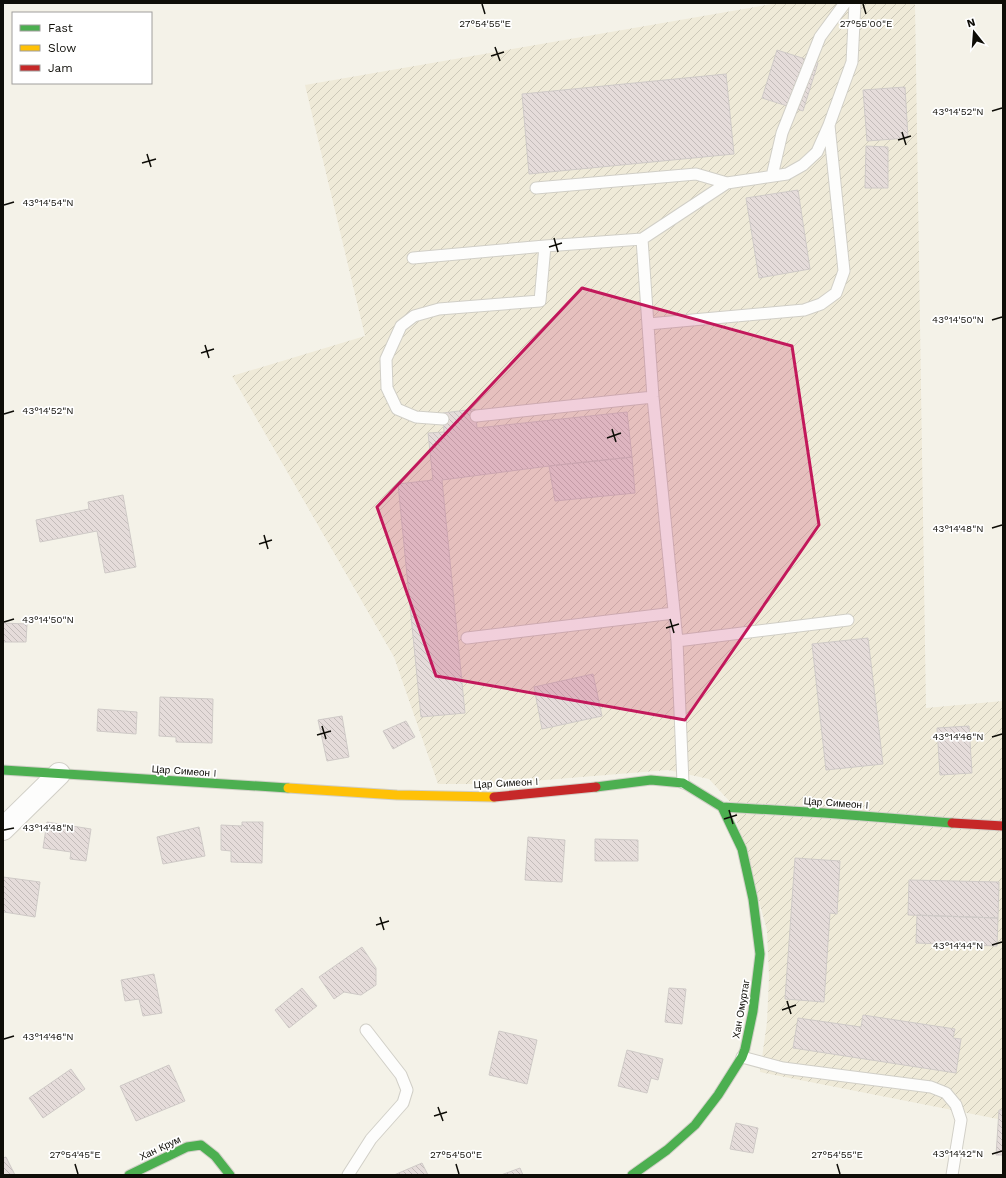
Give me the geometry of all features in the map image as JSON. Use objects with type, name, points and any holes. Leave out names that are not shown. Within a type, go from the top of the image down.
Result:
[{"type":"street","name":"Цар Симеон I","points":[[3,770],[397,795],[491,797],[651,780],[683,784],[722,807],[1003,826]]},
{"type":"street","points":[[3,829],[59,774]]},
{"type":"street","name":"Хан Омуртаг","points":[[632,1175],[667,1150],[695,1125],[718,1095],[742,1057],[745,1049],[753,1011],[760,954],[753,899],[742,849],[722,807]]},
{"type":"street","name":"Хан Крум","points":[[129,1175],[187,1147],[201,1145],[215,1156],[230,1175]]},
{"type":"lane","points":[[772,176],[782,133],[820,37],[845,3]]},
{"type":"lane","points":[[413,258],[642,239],[727,183],[787,174],[803,165],[817,152],[830,125],[852,62],[855,3]]},
{"type":"lane","points":[[648,324],[804,310],[821,304],[836,293],[844,271],[830,125]]},
{"type":"lane","points":[[536,188],[696,174],[727,183]]},
{"type":"lane","points":[[642,239],[653,397],[677,641],[683,784]]},
{"type":"lane","points":[[443,420],[416,417],[397,409],[387,388],[386,359],[401,326],[414,316],[440,309],[540,301],[545,246]]},
{"type":"lane","points":[[476,416],[653,397]]},
{"type":"lane","points":[[467,638],[674,613]]},
{"type":"lane","points":[[677,641],[848,620]]},
{"type":"lane","points":[[348,1175],[371,1139],[403,1103],[407,1090],[401,1075],[366,1030]]},
{"type":"lane","points":[[742,1057],[783,1068],[931,1087],[946,1092],[956,1105],[961,1120],[952,1175]]},
{"type":"highlighted area","points":[[582,288],[792,346],[819,525],[685,720],[436,676],[377,507]]},
{"type":"shaded area","points":[[778,3],[915,3],[926,708],[1003,701],[1003,1120],[760,1072],[767,1022],[769,977],[767,930],[732,804],[709,779],[668,770],[497,784],[438,784],[394,657],[232,376],[365,336],[305,85]]},
{"type":"building","points":[[777,50],[818,63],[803,111],[762,98]]},
{"type":"building","points":[[726,74],[734,154],[529,174],[522,94]]},
{"type":"building","points":[[905,87],[908,138],[867,141],[863,90]]},
{"type":"building","points":[[866,146],[888,147],[888,188],[865,188]]},
{"type":"building","points":[[798,190],[810,269],[759,278],[746,198]]},
{"type":"building","points":[[475,409],[477,428],[627,412],[632,457],[442,480],[465,713],[421,717],[398,484],[433,480],[428,433],[444,432],[443,413]]},
{"type":"building","points":[[632,457],[635,493],[555,501],[549,466]]},
{"type":"building","points":[[123,495],[136,567],[105,573],[97,531],[40,542],[36,520],[89,509],[88,502]]},
{"type":"building","points":[[3,623],[27,624],[26,642],[3,642]]},
{"type":"building","points":[[868,638],[883,764],[826,770],[812,644]]},
{"type":"building","points":[[593,674],[602,716],[542,729],[534,687]]},
{"type":"building","points":[[160,697],[213,699],[212,743],[176,742],[176,737],[159,736]]},
{"type":"building","points":[[98,709],[137,712],[136,734],[97,731]]},
{"type":"building","points":[[342,716],[349,757],[327,761],[318,720]]},
{"type":"building","points":[[406,721],[415,737],[393,749],[383,731]]},
{"type":"building","points":[[969,726],[972,773],[940,775],[937,728]]},
{"type":"building","points":[[47,822],[91,829],[86,861],[70,859],[71,852],[43,848]]},
{"type":"building","points":[[242,822],[263,822],[262,863],[231,862],[231,851],[221,850],[221,825],[242,826]]},
{"type":"building","points":[[199,827],[205,856],[163,864],[157,837]]},
{"type":"building","points":[[528,837],[565,840],[562,882],[525,880]]},
{"type":"building","points":[[595,839],[638,840],[638,861],[595,861]]},
{"type":"building","points":[[795,858],[840,861],[837,914],[830,913],[824,1002],[785,999]]},
{"type":"building","points":[[3,877],[40,882],[35,917],[4,912],[3,914]]},
{"type":"building","points":[[909,880],[999,882],[998,918],[908,915]]},
{"type":"building","points":[[917,915],[998,918],[997,946],[916,943]]},
{"type":"building","points":[[362,947],[376,968],[376,985],[361,995],[344,992],[334,999],[319,977]]},
{"type":"building","points":[[154,974],[162,1013],[143,1016],[139,999],[125,1001],[121,980]]},
{"type":"building","points":[[302,988],[317,1006],[289,1028],[275,1010]]},
{"type":"building","points":[[669,988],[686,989],[682,1024],[665,1022]]},
{"type":"building","points":[[863,1015],[955,1029],[953,1038],[961,1039],[956,1073],[793,1048],[798,1018],[861,1027]]},
{"type":"building","points":[[499,1031],[537,1040],[527,1084],[489,1075]]},
{"type":"building","points":[[627,1050],[663,1059],[658,1080],[651,1078],[647,1093],[618,1086]]},
{"type":"building","points":[[169,1065],[185,1101],[136,1121],[120,1086]]},
{"type":"building","points":[[71,1069],[85,1089],[43,1118],[29,1098]]},
{"type":"building","points":[[999,1110],[1003,1110],[1003,1155],[996,1155]]},
{"type":"building","points":[[736,1123],[758,1128],[753,1153],[730,1149]]},
{"type":"building","points":[[6,1157],[15,1175],[3,1175],[3,1158]]},
{"type":"building","points":[[422,1163],[428,1175],[394,1175]]},
{"type":"building","points":[[520,1168],[523,1175],[501,1175]]},
{"type":"traffic: fast","points":[[3,770],[288,788]]},
{"type":"traffic: fast","points":[[596,787],[651,780],[683,783],[722,807],[952,823]]},
{"type":"traffic: fast","points":[[632,1175],[667,1150],[695,1125],[718,1095],[742,1057],[745,1049],[753,1011],[760,954],[753,899],[742,849],[722,807]]},
{"type":"traffic: fast","points":[[129,1175],[187,1147],[201,1145],[215,1156],[230,1175]]},
{"type":"traffic: slow","points":[[288,788],[397,795],[494,797]]},
{"type":"traffic: jam","points":[[494,797],[596,787]]},
{"type":"traffic: jam","points":[[952,823],[1003,826]]}]
